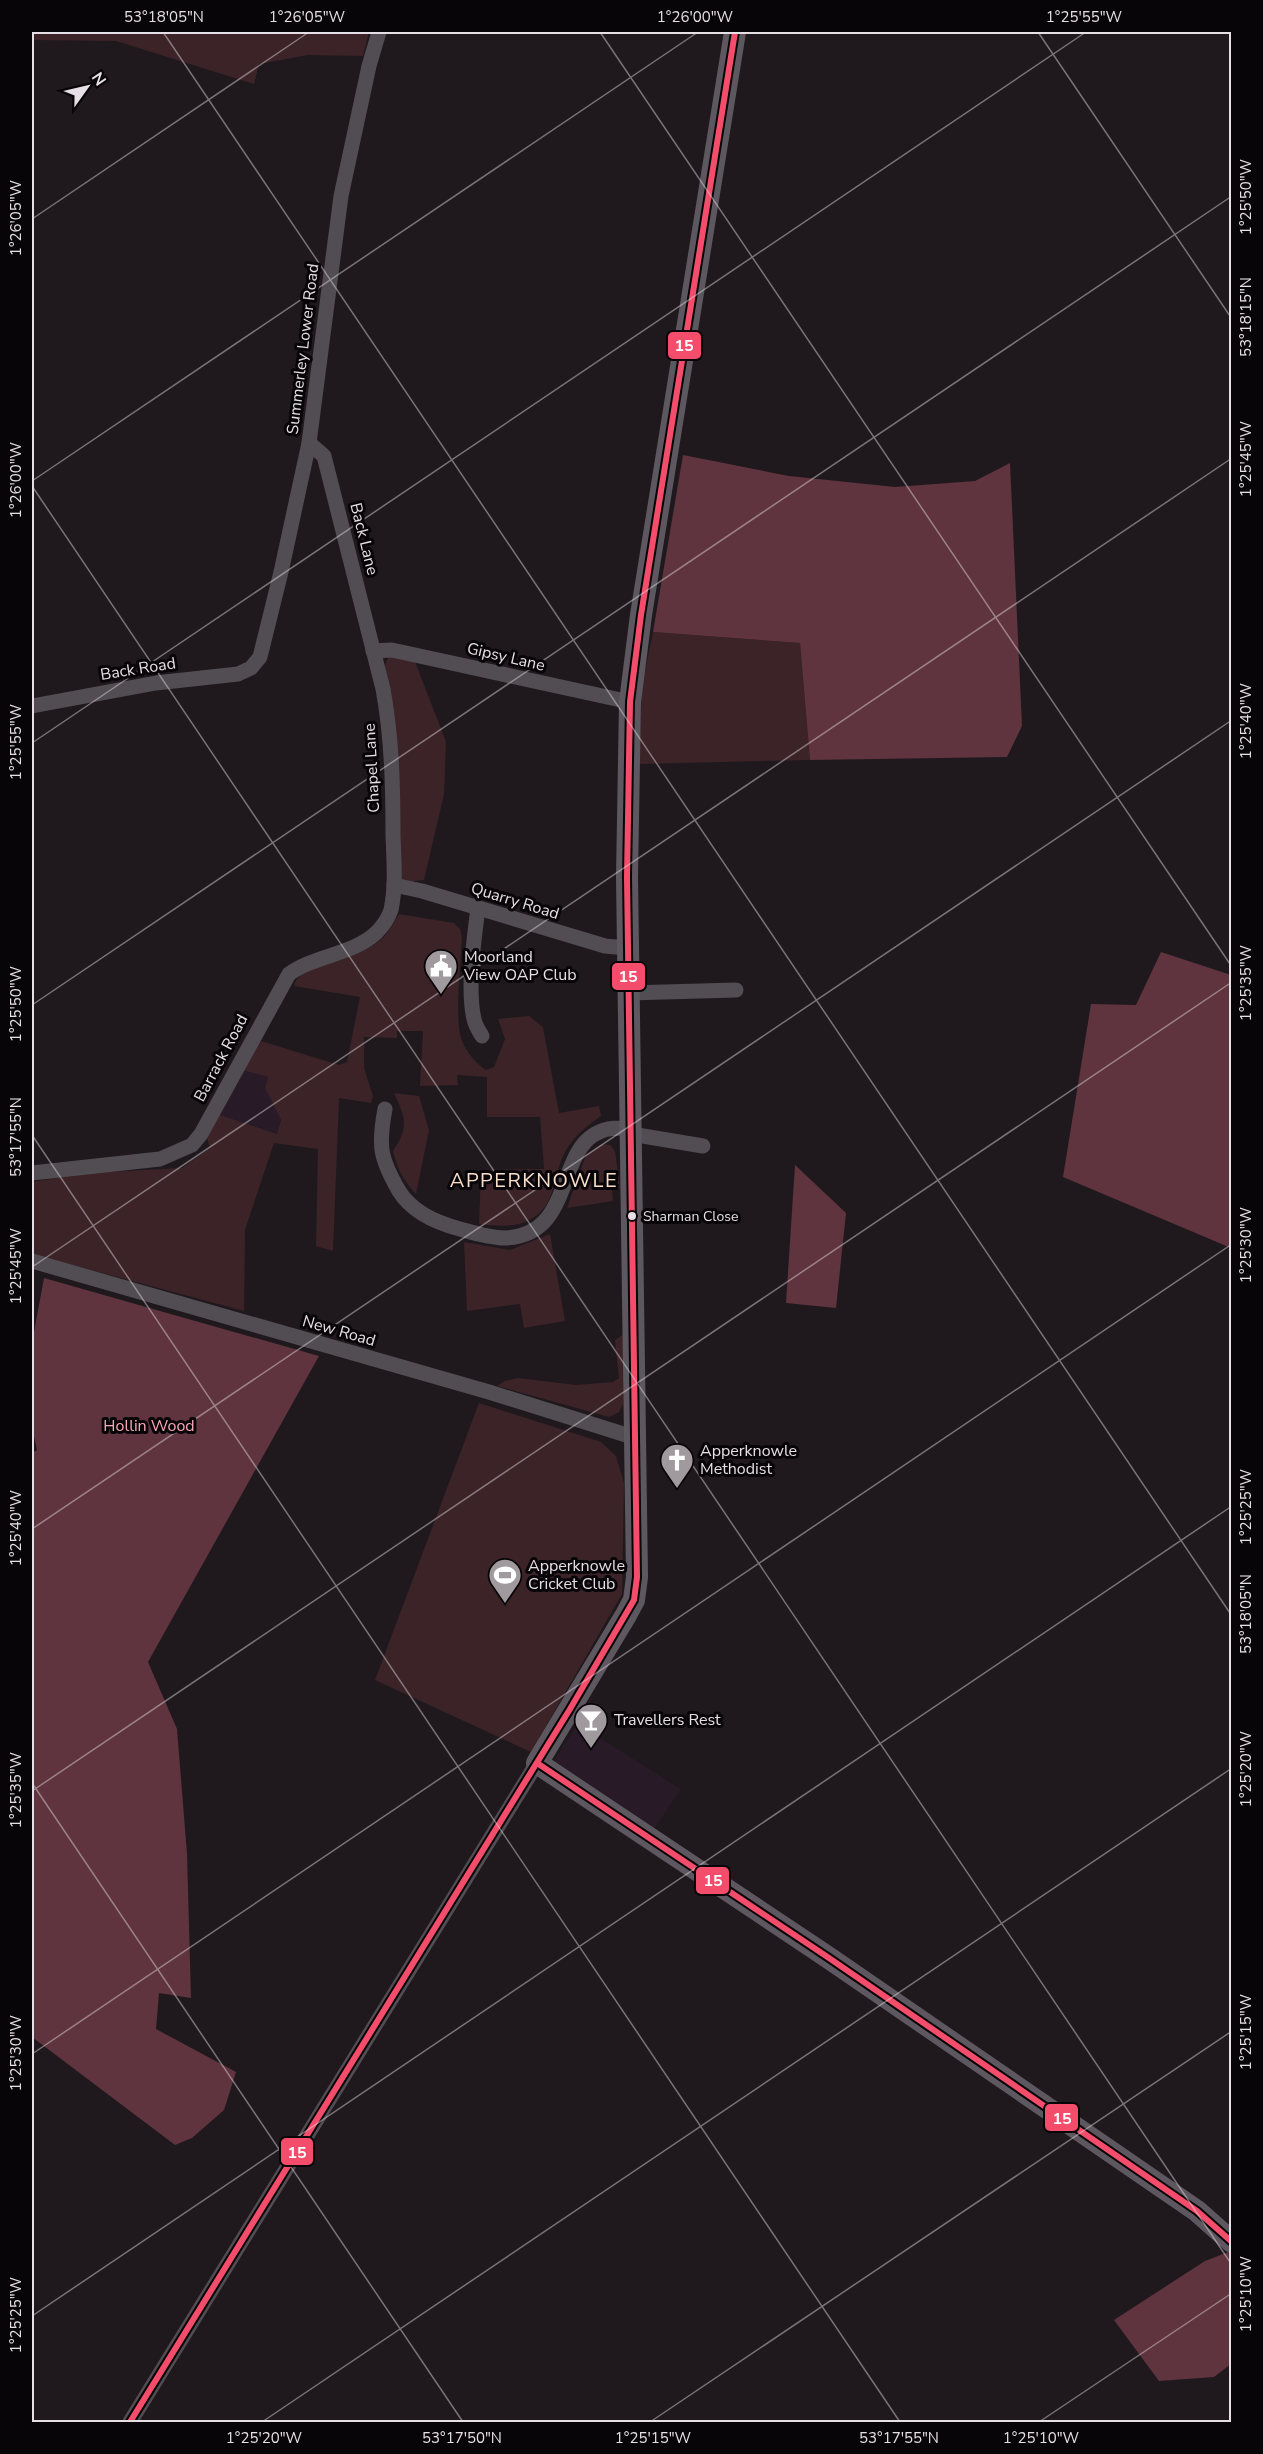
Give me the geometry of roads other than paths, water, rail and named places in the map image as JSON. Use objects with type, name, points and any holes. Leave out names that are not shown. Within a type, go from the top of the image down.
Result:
[{"type":"street","name":"Summerley Lower Road","points":[[251,668],[260,657],[309,443],[341,196],[369,66],[379,32]]},
{"type":"street","points":[[130,2422],[537,1763],[634,1600],[637,1576],[636,1438],[627,948],[630,702],[641,615],[735,32]]},
{"type":"street","name":"Back Lane","points":[[309,443],[324,456],[373,651]]},
{"type":"street","name":"Gipsy Lane","points":[[373,651],[392,650],[630,702]]},
{"type":"street","name":"Chapel Lane","points":[[373,651],[388,719],[392,768],[394,885]]},
{"type":"street","name":"Back Road","points":[[32,706],[156,683],[238,674],[251,668]]},
{"type":"street","name":"Quarry Road","points":[[394,885],[422,891],[605,946],[627,948]]},
{"type":"street","name":"Barrack Road","points":[[32,1173],[160,1159],[192,1145],[201,1134],[289,974],[298,967],[346,949],[374,935],[384,925],[390,911],[394,885]]},
{"type":"street","points":[[478,908],[474,938],[472,1000],[474,1020],[482,1036]]},
{"type":"street","points":[[628,993],[736,990]]},
{"type":"street","points":[[399,1124],[384,1116],[380,1141],[390,1176],[403,1197],[418,1211],[446,1226],[504,1238],[530,1232],[546,1221],[558,1200],[575,1156],[587,1140],[608,1129],[631,1131],[703,1146]]},
{"type":"street","name":"New Road","points":[[32,1261],[489,1392],[636,1438]]},
{"type":"street","points":[[537,1763],[839,1965],[1197,2211],[1232,2242]]},
{"type":"place","name":"Moorland View OAP Club","points":[[441,995]]},
{"type":"place","name":"Sharman Close","points":[[632,1216]]},
{"type":"place","name":"Apperknowle Methodist","points":[[677,1489]]},
{"type":"place","name":"Apperknowle Cricket Club","points":[[505,1604]]},
{"type":"place","name":"Travellers Rest","points":[[591,1749]]},
{"type":"district","name":"APPERKNOWLE","points":[[534,1180]]},
{"type":"park label","name":"Hollin Wood","points":[[149,1426]]}]
